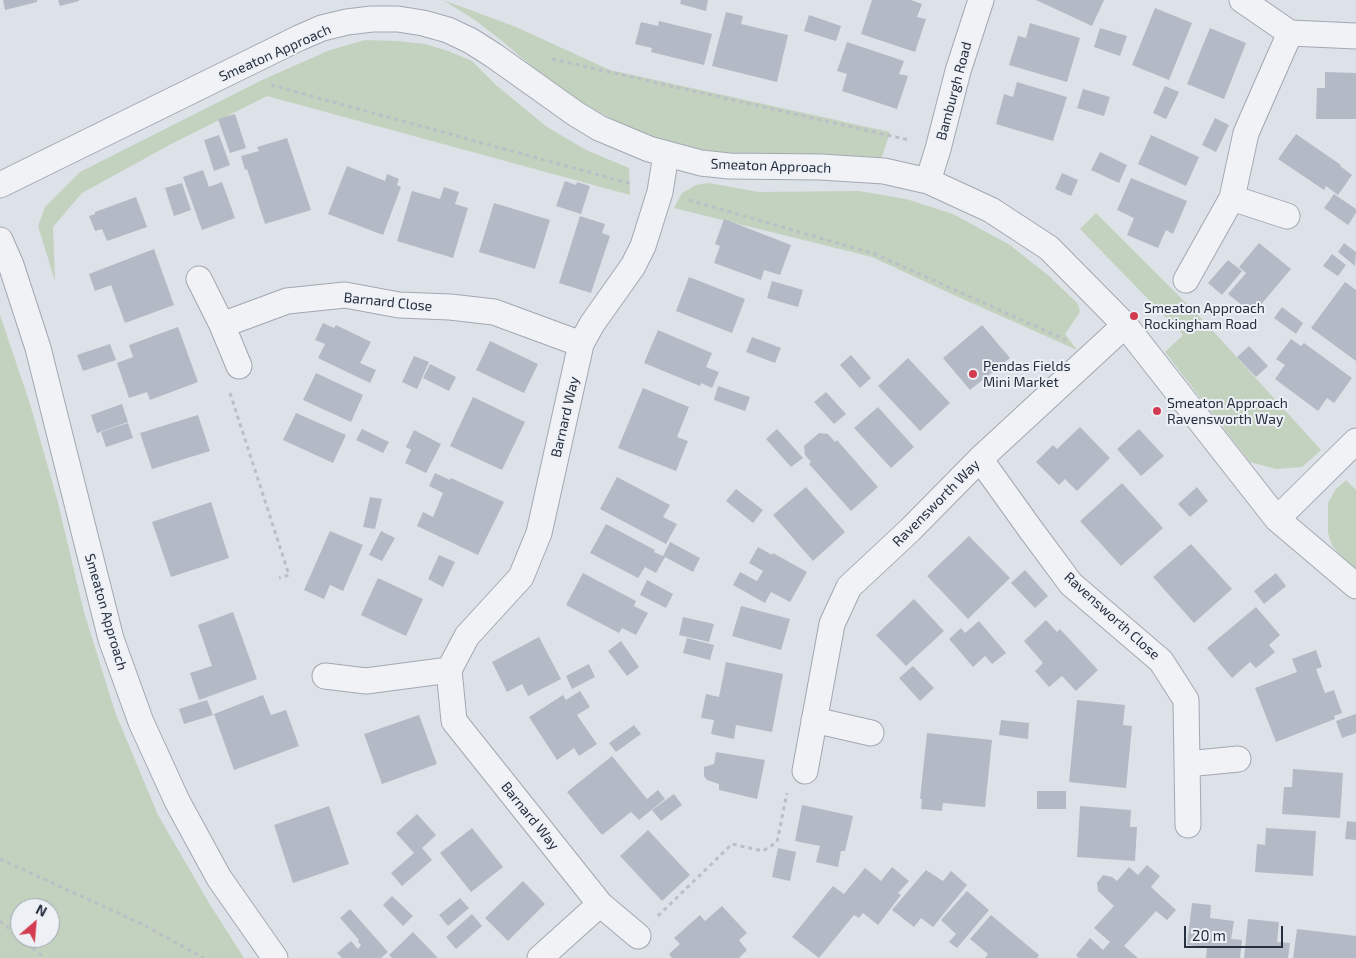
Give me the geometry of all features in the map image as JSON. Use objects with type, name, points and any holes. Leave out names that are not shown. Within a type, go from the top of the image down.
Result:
[{"type":"street","name":"Bamburgh Road","points":[[928,181],[958,71],[981,0]]},
{"type":"street","points":[[1242,0],[1290,32],[1356,36]]},
{"type":"street","name":"Smeaton Approach","points":[[0,185],[322,28],[372,19],[398,19],[410,11],[471,41],[591,124],[623,140],[701,163],[729,166],[884,170],[928,181],[991,210],[1049,248],[1125,325],[1277,519],[1356,586]]},
{"type":"street","points":[[1186,280],[1232,198],[1246,133],[1290,32]]},
{"type":"street","name":"Barnard Way","points":[[638,936],[600,904],[454,721],[449,670],[467,636],[521,577],[539,533],[581,344],[592,324],[633,266],[643,246],[660,192],[666,154]]},
{"type":"street","points":[[1232,198],[1287,216]]},
{"type":"street","name":"Smeaton Approach","points":[[0,240],[11,265],[38,348],[111,639],[141,722],[177,801],[219,878],[275,958]]},
{"type":"street","points":[[199,279],[222,325],[239,366]]},
{"type":"street","name":"Barnard Close","points":[[222,325],[286,301],[345,295],[399,305],[450,307],[494,312],[581,344]]},
{"type":"street","name":"Ravensworth Way","points":[[804,771],[832,624],[849,587],[910,530],[980,458],[1125,325]]},
{"type":"street","points":[[1277,519],[1356,441]]},
{"type":"street","name":"Ravensworth Close","points":[[980,458],[1071,584],[1161,661],[1186,700],[1188,825]]},
{"type":"street","points":[[325,676],[366,681],[449,670]]},
{"type":"street","points":[[814,720],[871,733]]},
{"type":"street","points":[[1187,764],[1238,759]]},
{"type":"street","points":[[540,958],[600,904]]},
{"type":"path","points":[[548,58],[902,139],[938,149]]},
{"type":"path","points":[[239,366],[230,393],[289,575],[279,578]]},
{"type":"path","points":[[638,936],[732,844],[763,851],[777,842],[790,781],[804,771]]},
{"type":"path","points":[[0,859],[142,924],[204,958]]},
{"type":"path","points":[[0,921],[10,930]]},
{"type":"path","points":[[32,948],[44,958]]},
{"type":"green space","points":[[443,0],[516,27],[610,70],[890,132],[882,157],[768,156],[717,153],[674,145],[632,130],[561,91],[475,20]]},
{"type":"green space","points":[[365,40],[425,44],[472,61],[497,86],[547,127],[586,150],[629,168],[630,195],[267,96],[173,143],[82,193],[53,227],[55,281],[38,226],[45,207],[80,172],[262,80],[330,50]]},
{"type":"green space","points":[[709,183],[759,192],[859,191],[906,199],[953,214],[1010,245],[1049,276],[1078,304],[1080,312],[1065,334],[1077,350],[872,257],[674,208],[682,193],[696,185]]},
{"type":"green space","points":[[1096,213],[1203,320],[1321,450],[1302,467],[1276,469],[1250,462],[1165,352],[1183,335],[1080,229]]},
{"type":"green space","points":[[0,315],[30,404],[57,499],[84,612],[115,712],[158,815],[209,903],[244,958],[0,958]]},
{"type":"green space","points":[[1346,480],[1356,490],[1356,569],[1344,560],[1332,545],[1328,533],[1328,503],[1336,489]]},
{"type":"building","points":[[3,0],[37,0],[37,2],[5,10]]},
{"type":"building","points":[[58,0],[79,0],[79,1],[60,6]]},
{"type":"building","points":[[681,0],[708,0],[706,11],[680,4]]},
{"type":"building","points":[[872,0],[911,0],[922,4],[917,17],[926,19],[915,52],[861,34]]},
{"type":"building","points":[[1036,0],[1104,0],[1092,26]]},
{"type":"building","points":[[1155,8],[1192,23],[1169,80],[1132,65]]},
{"type":"building","points":[[726,12],[743,16],[741,24],[788,35],[777,82],[712,66]]},
{"type":"building","points":[[809,15],[841,26],[836,41],[804,31]]},
{"type":"building","points":[[659,21],[712,34],[704,65],[651,52],[652,48],[635,44],[641,22],[658,26]]},
{"type":"building","points":[[1030,23],[1080,38],[1067,82],[1009,65],[1018,36],[1026,38]]},
{"type":"building","points":[[1100,28],[1127,36],[1120,56],[1094,47]]},
{"type":"building","points":[[1210,28],[1246,43],[1224,99],[1187,84]]},
{"type":"building","points":[[847,42],[904,61],[899,74],[908,76],[897,109],[842,91],[847,74],[837,71]]},
{"type":"building","points":[[1325,72],[1356,73],[1356,119],[1316,119],[1317,88],[1325,88]]},
{"type":"building","points":[[1017,82],[1067,97],[1053,141],[996,124],[1004,94],[1013,97]]},
{"type":"building","points":[[1165,86],[1179,92],[1166,119],[1153,113]]},
{"type":"building","points":[[1083,89],[1110,97],[1104,116],[1077,108]]},
{"type":"building","points":[[235,114],[246,148],[230,153],[218,119]]},
{"type":"building","points":[[1215,118],[1229,125],[1216,152],[1202,145]]},
{"type":"building","points":[[1296,134],[1341,165],[1352,175],[1338,195],[1326,186],[1324,190],[1278,159]]},
{"type":"building","points":[[219,135],[230,165],[214,171],[204,140]]},
{"type":"building","points":[[1151,135],[1199,157],[1186,186],[1138,164]]},
{"type":"building","points":[[287,138],[311,210],[265,224],[241,156],[259,151],[257,147]]},
{"type":"building","points":[[1100,152],[1127,165],[1119,183],[1091,170]]},
{"type":"building","points":[[347,166],[385,181],[387,174],[399,179],[397,185],[401,187],[383,235],[328,214]]},
{"type":"building","points":[[203,170],[209,187],[222,182],[235,218],[202,230],[183,177]]},
{"type":"building","points":[[1062,173],[1078,180],[1071,196],[1055,189]]},
{"type":"building","points":[[1131,178],[1187,201],[1173,234],[1166,230],[1158,248],[1127,235],[1134,218],[1117,210]]},
{"type":"building","points":[[565,181],[576,185],[577,182],[590,186],[581,214],[556,206]]},
{"type":"building","points":[[182,183],[191,210],[174,216],[165,188]]},
{"type":"building","points":[[444,187],[459,192],[455,204],[468,208],[453,258],[397,241],[412,191],[440,199]]},
{"type":"building","points":[[1334,194],[1356,209],[1356,213],[1348,225],[1324,208]]},
{"type":"building","points":[[136,197],[147,227],[107,241],[102,229],[95,231],[89,216]]},
{"type":"building","points":[[494,203],[550,220],[535,269],[479,252]]},
{"type":"building","points":[[580,216],[605,224],[602,233],[610,236],[591,293],[559,283]]},
{"type":"building","points":[[724,219],[791,245],[780,275],[764,270],[761,280],[714,263],[720,246],[715,244]]},
{"type":"building","points":[[1259,243],[1291,269],[1253,314],[1228,294],[1246,273],[1239,267]]},
{"type":"building","points":[[1344,243],[1356,252],[1355,266],[1338,252]]},
{"type":"building","points":[[154,249],[174,305],[125,323],[111,285],[95,291],[89,274]]},
{"type":"building","points":[[1332,254],[1346,265],[1338,276],[1323,266]]},
{"type":"building","points":[[1228,260],[1242,271],[1222,295],[1208,283]]},
{"type":"building","points":[[689,277],[745,299],[732,333],[676,311]]},
{"type":"building","points":[[772,281],[803,290],[798,307],[767,298]]},
{"type":"building","points":[[1345,282],[1356,290],[1356,361],[1311,328]]},
{"type":"building","points":[[1282,307],[1303,323],[1296,334],[1274,318]]},
{"type":"building","points":[[323,323],[334,328],[336,325],[371,342],[360,363],[376,370],[370,383],[318,358],[325,344],[315,340]]},
{"type":"building","name":"Pendas Fields Mini Market","points":[[982,325],[1010,358],[970,390],[943,358]]},
{"type":"building","points":[[178,327],[198,382],[150,400],[147,392],[129,398],[117,363],[133,357],[129,345]]},
{"type":"building","points":[[658,330],[712,353],[706,367],[719,372],[712,388],[701,383],[700,386],[644,363]]},
{"type":"building","points":[[752,337],[781,348],[775,363],[746,352]]},
{"type":"building","points":[[1291,339],[1301,346],[1304,343],[1352,378],[1334,403],[1327,398],[1318,411],[1275,379],[1285,365],[1276,359]]},
{"type":"building","points":[[490,341],[538,364],[524,393],[476,370]]},
{"type":"building","points":[[110,344],[116,360],[83,371],[77,355]]},
{"type":"building","points":[[1249,346],[1268,366],[1256,377],[1237,357]]},
{"type":"building","points":[[851,355],[871,378],[860,388],[840,365]]},
{"type":"building","points":[[414,356],[429,362],[417,389],[402,382]]},
{"type":"building","points":[[908,358],[950,403],[920,431],[878,386]]},
{"type":"building","points":[[430,364],[456,377],[449,391],[423,378]]},
{"type":"building","points":[[316,373],[363,395],[351,422],[303,400]]},
{"type":"building","points":[[718,386],[750,397],[745,411],[714,400]]},
{"type":"building","points":[[643,388],[689,407],[677,437],[688,441],[676,471],[618,448]]},
{"type":"building","points":[[826,392],[846,414],[834,424],[814,402]]},
{"type":"building","points":[[473,397],[525,422],[502,470],[450,446]]},
{"type":"building","points":[[122,404],[128,422],[97,433],[91,415]]},
{"type":"building","points":[[878,407],[914,447],[891,468],[854,428]]},
{"type":"building","points":[[296,413],[346,435],[333,463],[283,440]]},
{"type":"building","points":[[198,415],[210,451],[152,469],[140,433]]},
{"type":"building","points":[[128,423],[133,438],[106,447],[101,432]]},
{"type":"building","points":[[1080,427],[1110,458],[1077,491],[1065,479],[1059,485],[1036,462],[1053,445],[1057,449]]},
{"type":"building","points":[[362,429],[389,442],[383,453],[356,440]]},
{"type":"building","points":[[777,429],[803,458],[791,467],[766,439]]},
{"type":"building","points":[[1139,429],[1164,456],[1141,476],[1117,449]]},
{"type":"building","points":[[414,430],[441,444],[426,473],[405,463],[411,450],[406,447]]},
{"type":"building","points":[[819,433],[828,434],[835,442],[837,440],[878,487],[851,511],[809,464],[811,462],[805,455],[804,446]]},
{"type":"building","points":[[435,473],[450,480],[451,478],[504,502],[478,555],[417,526],[423,512],[433,517],[443,493],[429,486]]},
{"type":"building","points":[[617,477],[670,505],[663,517],[677,524],[666,544],[600,509]]},
{"type":"building","points":[[1122,483],[1163,528],[1121,566],[1080,521]]},
{"type":"building","points":[[806,487],[845,532],[813,561],[773,515]]},
{"type":"building","points":[[1197,487],[1208,501],[1190,517],[1178,504]]},
{"type":"building","points":[[736,489],[763,510],[753,523],[726,501]]},
{"type":"building","points":[[370,497],[382,499],[375,529],[363,527]]},
{"type":"building","points":[[211,502],[229,558],[171,577],[152,522]]},
{"type":"building","points":[[606,524],[663,556],[670,542],[700,558],[693,572],[665,557],[656,573],[645,567],[638,578],[590,553]]},
{"type":"building","points":[[330,531],[363,545],[343,591],[330,585],[324,599],[304,590]]},
{"type":"building","points":[[381,531],[395,538],[382,561],[369,555]]},
{"type":"building","points":[[969,536],[1010,578],[968,619],[927,576]]},
{"type":"building","points":[[1191,544],[1232,589],[1194,623],[1153,577]]},
{"type":"building","points":[[758,547],[807,572],[790,602],[771,592],[765,603],[733,585],[740,572],[757,581],[763,571],[749,563]]},
{"type":"building","points":[[439,555],[455,562],[443,587],[428,579]]},
{"type":"building","points":[[1025,570],[1048,596],[1035,608],[1011,583]]},
{"type":"building","points":[[583,573],[636,601],[634,606],[648,613],[636,635],[622,628],[619,633],[566,605]]},
{"type":"building","points":[[1276,573],[1286,586],[1264,604],[1254,591]]},
{"type":"building","points":[[378,578],[423,599],[406,636],[361,615]]},
{"type":"building","points":[[647,580],[673,594],[666,608],[640,595]]},
{"type":"building","points":[[914,599],[944,631],[906,666],[876,635]]},
{"type":"building","points":[[741,606],[790,619],[781,650],[732,636]]},
{"type":"building","points":[[1256,607],[1280,635],[1269,645],[1275,652],[1256,668],[1250,662],[1232,678],[1207,648]]},
{"type":"building","points":[[233,612],[257,679],[199,700],[190,673],[212,666],[198,625]]},
{"type":"building","points":[[683,617],[714,624],[709,642],[679,635]]},
{"type":"building","points":[[1046,620],[1057,632],[1060,629],[1098,670],[1076,691],[1062,676],[1049,687],[1035,671],[1043,663],[1024,641]]},
{"type":"building","points":[[979,621],[1006,653],[992,664],[985,656],[973,667],[949,639],[961,628],[965,633]]},
{"type":"building","points":[[539,637],[561,679],[528,696],[522,684],[507,692],[492,662]]},
{"type":"building","points":[[687,638],[714,645],[710,660],[683,653]]},
{"type":"building","points":[[621,641],[639,667],[627,676],[608,651]]},
{"type":"building","points":[[1316,650],[1322,667],[1316,669],[1325,693],[1334,690],[1342,713],[1334,716],[1335,719],[1276,742],[1255,688],[1297,672],[1292,659]]},
{"type":"building","points":[[726,662],[783,674],[772,732],[736,725],[734,739],[711,734],[714,720],[701,718],[706,694],[719,697]]},
{"type":"building","points":[[589,664],[595,677],[572,689],[566,676]]},
{"type":"building","points":[[913,666],[934,688],[920,701],[899,678]]},
{"type":"building","points":[[580,691],[590,707],[577,715],[597,744],[579,756],[574,748],[557,760],[529,717],[563,695],[566,700]]},
{"type":"building","points":[[263,695],[271,715],[286,710],[299,746],[234,770],[214,714]]},
{"type":"building","points":[[207,700],[213,715],[184,724],[179,709]]},
{"type":"building","points":[[1077,700],[1125,705],[1123,725],[1132,726],[1126,788],[1069,782]]},
{"type":"building","points":[[1356,714],[1356,733],[1342,738],[1336,721]]},
{"type":"building","points":[[419,715],[437,764],[382,784],[364,734]]},
{"type":"building","points":[[1001,720],[1029,723],[1028,739],[999,735]]},
{"type":"building","points":[[634,725],[641,734],[616,752],[609,743]]},
{"type":"building","points":[[927,733],[992,740],[985,807],[943,803],[942,811],[921,809],[922,799],[920,799]]},
{"type":"building","points":[[716,752],[765,760],[757,799],[719,790],[719,784],[707,780],[704,776],[704,767],[714,764]]},
{"type":"building","points":[[612,756],[647,799],[658,790],[665,799],[639,820],[631,812],[602,835],[567,792]]},
{"type":"building","points":[[1293,769],[1343,773],[1340,818],[1282,814],[1284,787],[1292,787]]},
{"type":"building","points":[[1037,791],[1066,791],[1066,809],[1037,809]]},
{"type":"building","points":[[674,794],[682,805],[661,821],[652,810]]},
{"type":"building","points":[[802,805],[853,816],[845,851],[841,851],[838,867],[816,862],[820,846],[795,841]]},
{"type":"building","points":[[329,806],[349,864],[293,883],[274,825]]},
{"type":"building","points":[[1080,806],[1131,810],[1130,827],[1137,827],[1135,861],[1077,857]]},
{"type":"building","points":[[417,814],[436,835],[422,848],[432,860],[402,886],[391,873],[414,853],[396,833]]},
{"type":"building","points":[[1347,821],[1356,822],[1356,840],[1345,839]]},
{"type":"building","points":[[472,828],[503,867],[471,892],[440,853]]},
{"type":"building","points":[[1266,828],[1316,831],[1313,876],[1255,872],[1257,844],[1265,845]]},
{"type":"building","points":[[648,830],[690,875],[662,901],[620,856]]},
{"type":"building","points":[[778,848],[796,852],[790,881],[772,877]]},
{"type":"building","points":[[1147,865],[1160,876],[1151,887],[1176,910],[1167,920],[1156,911],[1124,946],[1138,958],[1079,958],[1076,955],[1090,938],[1103,950],[1110,942],[1094,928],[1114,906],[1098,891],[1097,883],[1103,875],[1112,877],[1117,881],[1129,867],[1138,875]]},
{"type":"building","points":[[892,867],[909,881],[898,893],[901,895],[878,925],[863,913],[859,918],[854,915],[819,958],[792,937],[833,886],[844,894],[865,868],[881,881]]},
{"type":"building","points":[[926,870],[943,881],[951,871],[967,885],[933,927],[921,918],[914,927],[892,910]]},
{"type":"building","points":[[523,881],[545,904],[508,941],[485,918]]},
{"type":"building","points":[[967,891],[989,910],[957,948],[949,942],[956,934],[941,920]]},
{"type":"building","points":[[392,896],[413,916],[403,926],[383,905]]},
{"type":"building","points":[[460,898],[469,908],[448,926],[439,915]]},
{"type":"building","points":[[1192,903],[1211,905],[1210,918],[1234,921],[1231,939],[1242,940],[1240,958],[1206,958],[1207,947],[1187,945]]},
{"type":"building","points":[[722,906],[747,933],[739,940],[747,950],[739,958],[672,958],[669,954],[680,944],[674,938],[700,915],[705,921]]},
{"type":"building","points":[[350,909],[388,952],[381,958],[342,958],[337,953],[351,941],[358,949],[361,945],[340,918]]},
{"type":"building","points":[[472,914],[482,926],[456,949],[446,937]]},
{"type":"building","points":[[991,915],[1039,955],[1037,958],[985,958],[988,954],[970,939]]},
{"type":"building","points":[[1248,919],[1279,922],[1277,942],[1290,943],[1288,958],[1244,958]]},
{"type":"building","points":[[1297,929],[1356,936],[1356,958],[1293,958]]},
{"type":"building","points":[[413,932],[438,958],[392,958],[389,955]]},
{"type":"place","name":"Smeaton Approach Rockingham Road","points":[[1134,316]]},
{"type":"place","name":"Pendas Fields Mini Market","points":[[973,374]]},
{"type":"place","name":"Smeaton Approach Ravensworth Way","points":[[1157,411]]}]
